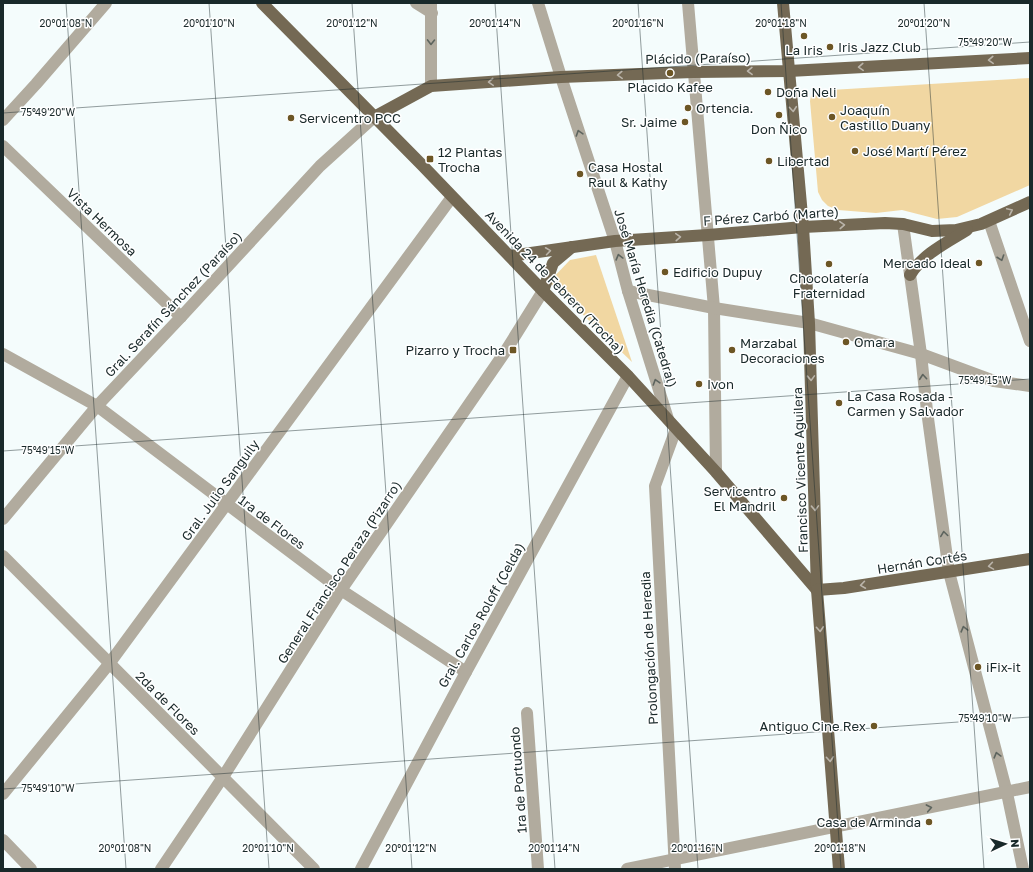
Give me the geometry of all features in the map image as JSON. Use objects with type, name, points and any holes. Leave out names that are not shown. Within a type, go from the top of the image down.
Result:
[{"type":"main road","name":"Avenida 24 de Febrero (Trocha)","points":[[262,3],[628,376],[716,472],[817,590]]},
{"type":"main road","name":"Francisco Vicente Aguilera","points":[[783,3],[803,227],[809,324],[817,590],[835,826],[840,869]]},
{"type":"main road","name":"Plácido (Paraíso)","points":[[374,117],[431,86],[561,77],[693,72],[789,71],[1030,58]]},
{"type":"main road","name":"F Pérez Carbó (Marte)","points":[[510,256],[615,241],[803,227],[885,223],[904,224],[922,229],[940,231],[956,230],[989,221],[1030,202]]},
{"type":"main road","points":[[910,275],[916,265],[934,250],[973,226]]},
{"type":"main road","points":[[543,291],[553,263],[572,247]]},
{"type":"main road","name":"Hernán Cortés","points":[[817,590],[1030,560]]},
{"type":"street","points":[[3,120],[106,3]]},
{"type":"street","points":[[416,3],[431,8],[431,86]]},
{"type":"street","name":"José María Heredia (Catedral)","points":[[538,3],[615,241],[628,291],[668,419]]},
{"type":"street","points":[[688,3],[714,308],[716,472]]},
{"type":"street","name":"Gral. Serafín Sánchez (Paraíso)","points":[[3,519],[97,406],[320,166],[374,117]]},
{"type":"street","name":"Vista Hermosa","points":[[3,146],[181,317]]},
{"type":"street","name":"Gral. Julio Sanguily","points":[[3,794],[109,664],[452,197]]},
{"type":"street","points":[[989,221],[1030,341]]},
{"type":"street","points":[[904,224],[921,354],[926,411],[949,572],[1007,793],[1023,869]]},
{"type":"street","name":"General Francisco Peraza (Pizarro)","points":[[161,869],[223,777],[341,590],[500,358],[543,291]]},
{"type":"street","points":[[628,291],[714,308],[809,324],[921,354],[994,381],[1030,386]]},
{"type":"street","name":"1ra de Flores","points":[[3,354],[97,406],[226,505],[341,590],[466,672]]},
{"type":"street","name":"Gral. Carlos Roloff (Celda)","points":[[361,869],[466,672],[628,376]]},
{"type":"street","name":"Prolongación de Heredia","points":[[675,864],[655,486],[676,429]]},
{"type":"street","name":"2da de Flores","points":[[3,556],[314,869]]},
{"type":"street","name":"1ra de Portuondo","points":[[527,713],[538,869]]},
{"type":"street","points":[[627,869],[675,864],[835,826],[1007,793],[1030,787]]},
{"type":"street","points":[[3,840],[31,869]]},
{"type":"shaded area","points":[[1030,78],[1030,185],[957,217],[937,219],[902,210],[876,213],[838,210],[828,206],[822,200],[818,192],[810,101],[814,91]]},
{"type":"shaded area","points":[[596,255],[632,362],[549,282],[570,260]]},
{"type":"place","name":"La Iris","points":[[804,36]]},
{"type":"place","name":"Iris Jazz Club","points":[[830,47]]},
{"type":"place","name":"Placido Kafee","points":[[670,73]]},
{"type":"place","name":"Doña Neli","points":[[768,92]]},
{"type":"place","name":"Ortencia.","points":[[688,108]]},
{"type":"place","name":"Don Ñico","points":[[779,115]]},
{"type":"place","name":"Joaquín Castillo Duany","points":[[832,117]]},
{"type":"place","name":"Servicentro PCC","points":[[291,118]]},
{"type":"place","name":"Sr. Jaime","points":[[685,122]]},
{"type":"place","name":"José Martí Pérez","points":[[855,151]]},
{"type":"place","name":"12 Plantas Trocha","points":[[430,159]]},
{"type":"place","name":"Libertad","points":[[769,161]]},
{"type":"place","name":"Casa Hostal Raul & Kathy","points":[[580,174]]},
{"type":"place","name":"Mercado Ideal","points":[[979,263]]},
{"type":"place","name":"Chocolatería Fraternidad","points":[[829,264]]},
{"type":"place","name":"Edificio Dupuy","points":[[665,272]]},
{"type":"place","name":"Omara","points":[[846,342]]},
{"type":"place","name":"Pizarro y Trocha","points":[[513,350]]},
{"type":"place","name":"Marzabal Decoraciones","points":[[732,350]]},
{"type":"place","name":"Ivon","points":[[699,384]]},
{"type":"place","name":"La Casa Rosada - Carmen y Salvador","points":[[839,403]]},
{"type":"place","name":"Servicentro El Mandril","points":[[784,498]]},
{"type":"place","name":"iFix-it","points":[[978,667]]},
{"type":"place","name":"Antiguo Cine Rex","points":[[874,726]]},
{"type":"place","name":"Casa de Arminda","points":[[929,822]]}]
